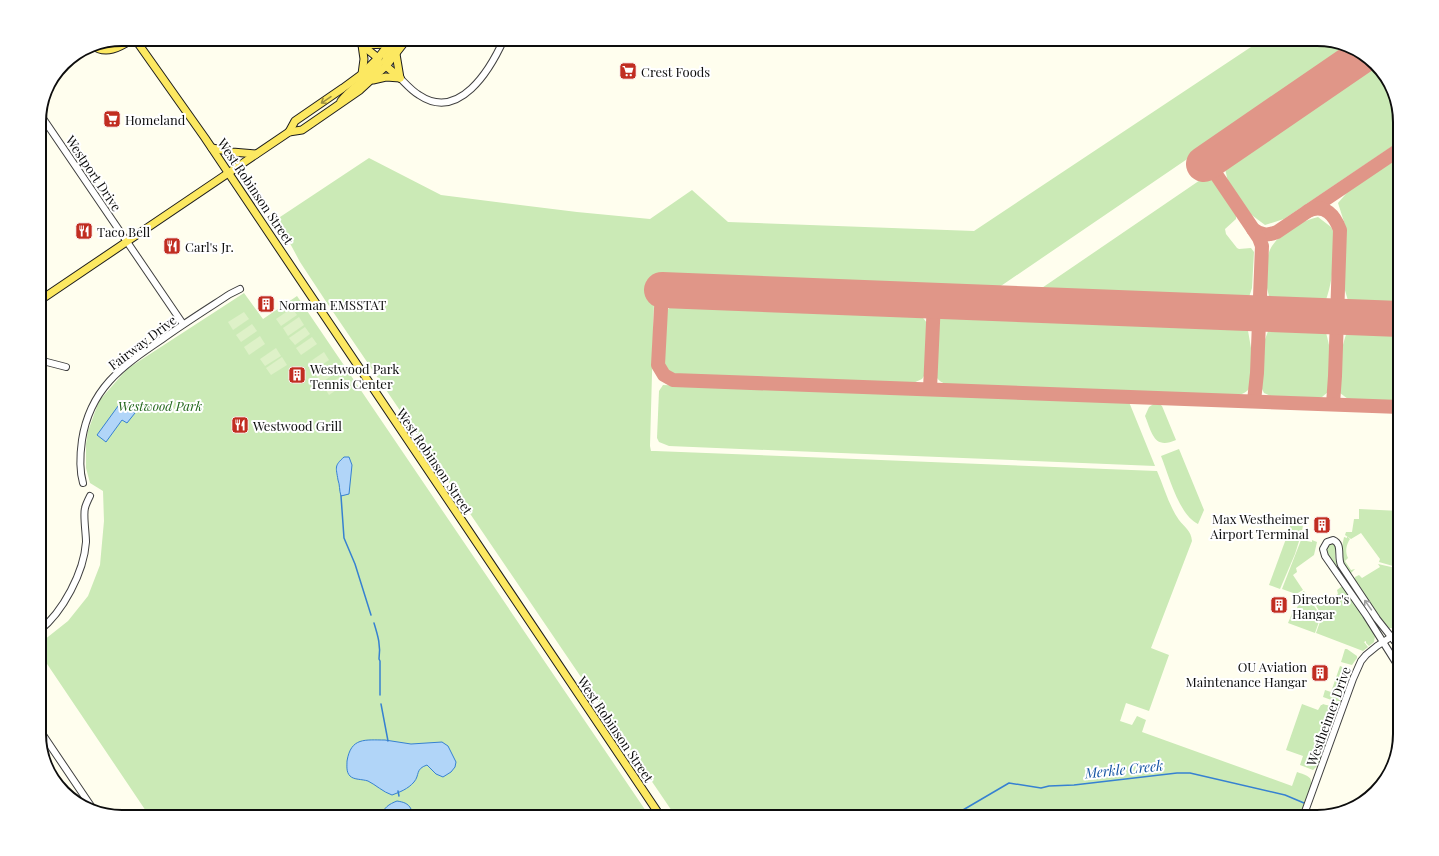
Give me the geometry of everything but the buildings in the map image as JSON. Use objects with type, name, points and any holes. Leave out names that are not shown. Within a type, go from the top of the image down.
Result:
[{"type":"main road","points":[[101,49],[113,50],[122,46]]},
{"type":"main road","name":"West Robinson Street","points":[[139,46],[229,173],[656,810]]},
{"type":"main road","points":[[362,46],[364,60],[362,74]]},
{"type":"main road","points":[[335,107],[349,91],[375,70],[379,64],[378,58],[363,46]]},
{"type":"main road","points":[[289,132],[295,121],[362,74],[388,46]]},
{"type":"main road","points":[[395,46],[386,58],[385,62],[386,66],[400,78]]},
{"type":"main road","points":[[46,297],[289,132],[302,130],[335,107],[372,80],[386,66],[402,46]]},
{"type":"main road","points":[[396,54],[400,78]]},
{"type":"main road","points":[[372,80],[386,77],[400,78]]},
{"type":"main road","points":[[212,148],[232,152],[256,154]]},
{"type":"street","points":[[400,78],[420,96],[428,99],[441,102],[457,99],[468,93],[478,83],[500,46]]},
{"type":"street","name":"Westport Drive","points":[[46,123],[183,324]]},
{"type":"street","name":"Fairway Drive","points":[[83,483],[80,457],[83,434],[92,407],[101,396],[108,383],[123,367],[183,324],[240,289]]},
{"type":"street","points":[[46,362],[66,367]]},
{"type":"street","points":[[46,625],[66,598],[76,579],[85,550],[86,534],[84,509],[90,496]]},
{"type":"street","points":[[1392,636],[1377,619],[1341,565],[1339,560],[1340,548],[1338,543],[1333,540],[1327,542],[1323,549],[1325,556],[1393,658]]},
{"type":"street","name":"Westheimer Drive","points":[[1308,810],[1361,661],[1382,642],[1392,636]]},
{"type":"street","points":[[46,740],[88,802]]},
{"type":"green space","points":[[1252,46],[1317,46],[1345,52],[995,290],[651,278],[651,302],[654,302],[651,451],[1157,471],[1172,509],[1189,532],[1192,541],[1151,648],[1169,655],[1149,711],[1126,703],[1120,721],[1132,725],[1137,716],[1146,720],[1142,732],[1292,786],[1297,772],[1308,776],[1311,780],[1311,785],[1302,810],[671,810],[325,300],[300,262],[277,219],[369,158],[441,195],[577,212],[650,219],[692,190],[728,222],[974,231]]},
{"type":"green space","points":[[1368,66],[1383,84],[1387,93],[1393,117],[1393,146],[1284,219],[1265,225],[1249,213],[1228,182],[1224,164]]},
{"type":"green space","points":[[1393,159],[1393,306],[1349,304],[1344,287],[1345,225],[1338,203],[1351,188]]},
{"type":"green space","points":[[1209,174],[1236,214],[1236,219],[1225,229],[1226,234],[1237,248],[1251,248],[1254,252],[1252,288],[1248,300],[1036,292]]},
{"type":"green space","points":[[1318,217],[1331,227],[1333,231],[1333,268],[1325,303],[1270,301],[1266,283],[1266,264],[1272,246],[1281,236],[1293,227]]},
{"type":"green space","name":"Westwood Park","points":[[244,293],[263,319],[297,296],[645,810],[145,810],[46,662],[46,638],[68,621],[88,596],[100,565],[104,521],[103,491],[90,483],[86,468],[86,444],[88,431],[99,401],[127,369]]},
{"type":"green space","points":[[676,303],[920,314],[927,323],[926,373],[922,379],[911,384],[671,374],[665,370],[663,365],[665,316],[667,310]]},
{"type":"green space","points":[[292,308],[297,315],[281,326],[276,319]]},
{"type":"green space","points":[[244,312],[249,319],[233,330],[228,322]]},
{"type":"green space","points":[[950,314],[1247,325],[1251,348],[1251,385],[1245,393],[1230,395],[948,385],[939,381],[936,376],[935,357],[939,320]]},
{"type":"green space","points":[[299,317],[304,325],[288,336],[283,328]]},
{"type":"green space","points":[[252,324],[257,331],[241,342],[236,335]]},
{"type":"green space","points":[[1270,326],[1325,328],[1329,345],[1330,384],[1328,392],[1322,397],[1273,397],[1264,393],[1260,385],[1264,342]]},
{"type":"green space","points":[[305,327],[310,334],[295,345],[289,338]]},
{"type":"green space","points":[[1348,329],[1393,331],[1393,402],[1348,399],[1340,393],[1338,378]]},
{"type":"green space","points":[[260,336],[265,344],[249,355],[244,347]]},
{"type":"green space","points":[[312,337],[317,344],[301,355],[296,348]]},
{"type":"green space","points":[[276,348],[281,356],[265,366],[260,359]]},
{"type":"green space","points":[[324,352],[329,360],[313,371],[308,363]]},
{"type":"green space","points":[[282,357],[287,365],[271,375],[266,368]]},
{"type":"green space","points":[[332,365],[337,372],[321,383],[316,375]]},
{"type":"green space","points":[[340,377],[345,384],[329,395],[324,387]]},
{"type":"green space","points":[[663,385],[1129,402],[1155,466],[669,446],[659,442],[657,438],[659,391]]},
{"type":"green space","points":[[1155,403],[1162,406],[1176,440],[1169,443],[1163,443],[1158,441],[1152,434],[1145,416],[1149,407]]},
{"type":"green space","points":[[1179,449],[1204,510],[1198,524],[1191,519],[1180,504],[1161,456]]},
{"type":"green space","points":[[1359,509],[1393,511],[1393,566],[1379,562],[1380,559],[1361,533],[1351,539],[1345,535],[1346,532],[1352,532],[1354,519],[1359,519]]},
{"type":"green space","points":[[1291,523],[1303,525],[1301,537],[1287,534]]},
{"type":"green space","points":[[1287,536],[1300,538],[1280,589],[1269,585]]},
{"type":"green space","points":[[1347,536],[1350,539],[1346,548],[1348,558],[1345,561],[1351,570],[1355,569],[1351,573],[1347,572],[1340,557],[1344,537],[1347,538]]},
{"type":"green space","points":[[1301,540],[1312,542],[1312,540],[1317,542],[1314,555],[1296,568],[1297,572],[1293,575],[1303,590],[1296,594],[1282,589]]},
{"type":"green space","points":[[1333,544],[1336,548],[1336,562],[1344,573],[1343,576],[1325,552],[1326,546]]},
{"type":"green space","points":[[1378,564],[1393,567],[1393,628],[1389,628],[1376,613],[1354,580],[1355,577],[1359,575],[1362,578],[1380,567]]},
{"type":"green space","points":[[1343,587],[1365,617],[1375,636],[1374,642],[1369,646],[1366,641],[1364,642],[1368,647],[1363,651],[1316,633],[1322,616],[1315,604],[1319,602],[1321,606],[1338,594],[1337,590]]},
{"type":"green space","points":[[1304,591],[1321,616],[1315,633],[1288,623],[1293,611],[1296,611],[1301,596],[1300,594]]},
{"type":"green space","points":[[1345,649],[1357,656],[1352,665],[1341,662]]},
{"type":"green space","points":[[1340,666],[1349,670],[1350,673],[1342,700],[1337,702],[1323,697],[1325,690],[1331,692]]},
{"type":"green space","points":[[1302,704],[1318,710],[1323,704],[1334,708],[1337,713],[1318,765],[1313,770],[1300,765],[1303,756],[1286,750]]},
{"type":"water","points":[[121,402],[135,413],[127,423],[122,420],[106,442],[97,435]]},
{"type":"water","points":[[344,457],[349,457],[352,465],[349,494],[341,496],[336,467]]},
{"type":"water","points":[[365,740],[385,740],[411,744],[442,742],[448,746],[456,762],[455,767],[451,772],[443,777],[436,774],[427,765],[419,770],[416,779],[412,784],[404,790],[392,795],[368,781],[356,779],[350,776],[347,771],[347,761],[352,748],[356,744]]},
{"type":"water","points":[[397,801],[405,803],[411,809],[384,810]]},
{"type":"waterway","points":[[341,496],[344,538],[355,564],[371,615]]},
{"type":"waterway","points":[[374,623],[378,637],[380,654],[380,695]]},
{"type":"waterway","points":[[381,704],[388,741]]},
{"type":"waterway","name":"Merkle Creek","points":[[963,810],[1009,783],[1041,788],[1177,773],[1190,773],[1285,795],[1304,803]]},
{"type":"waterway","points":[[398,791],[399,796]]},
{"type":"taxiway","points":[[1210,160],[1209,164],[1253,229],[1261,234],[1270,234],[1277,232],[1393,154]]},
{"type":"taxiway","points":[[1308,211],[1319,209],[1328,212],[1335,220],[1340,230],[1333,404]]},
{"type":"taxiway","points":[[1253,229],[1262,246],[1257,373],[1254,401]]},
{"type":"taxiway","points":[[662,290],[658,365],[664,375],[673,380],[1393,407]]},
{"type":"taxiway","points":[[930,389],[934,301]]},
{"type":"runway","points":[[1204,164],[1358,58]]},
{"type":"runway","points":[[662,290],[1393,319]]},
{"type":"place","name":"Crest Foods","points":[[628,71]]},
{"type":"place","name":"Homeland","points":[[112,119]]},
{"type":"place","name":"Taco Bell","points":[[84,231]]},
{"type":"place","name":"Carl's Jr.","points":[[172,246]]},
{"type":"place","name":"Norman EMSSTAT","points":[[266,304]]},
{"type":"place","name":"Westwood Park Tennis Center","points":[[297,375]]},
{"type":"place","name":"Westwood Grill","points":[[240,425]]},
{"type":"place","name":"Max Westheimer Airport Terminal","points":[[1322,525]]},
{"type":"place","name":"Director's Hangar","points":[[1279,605]]},
{"type":"place","name":"OU Aviation Maintenance Hangar","points":[[1320,673]]}]
